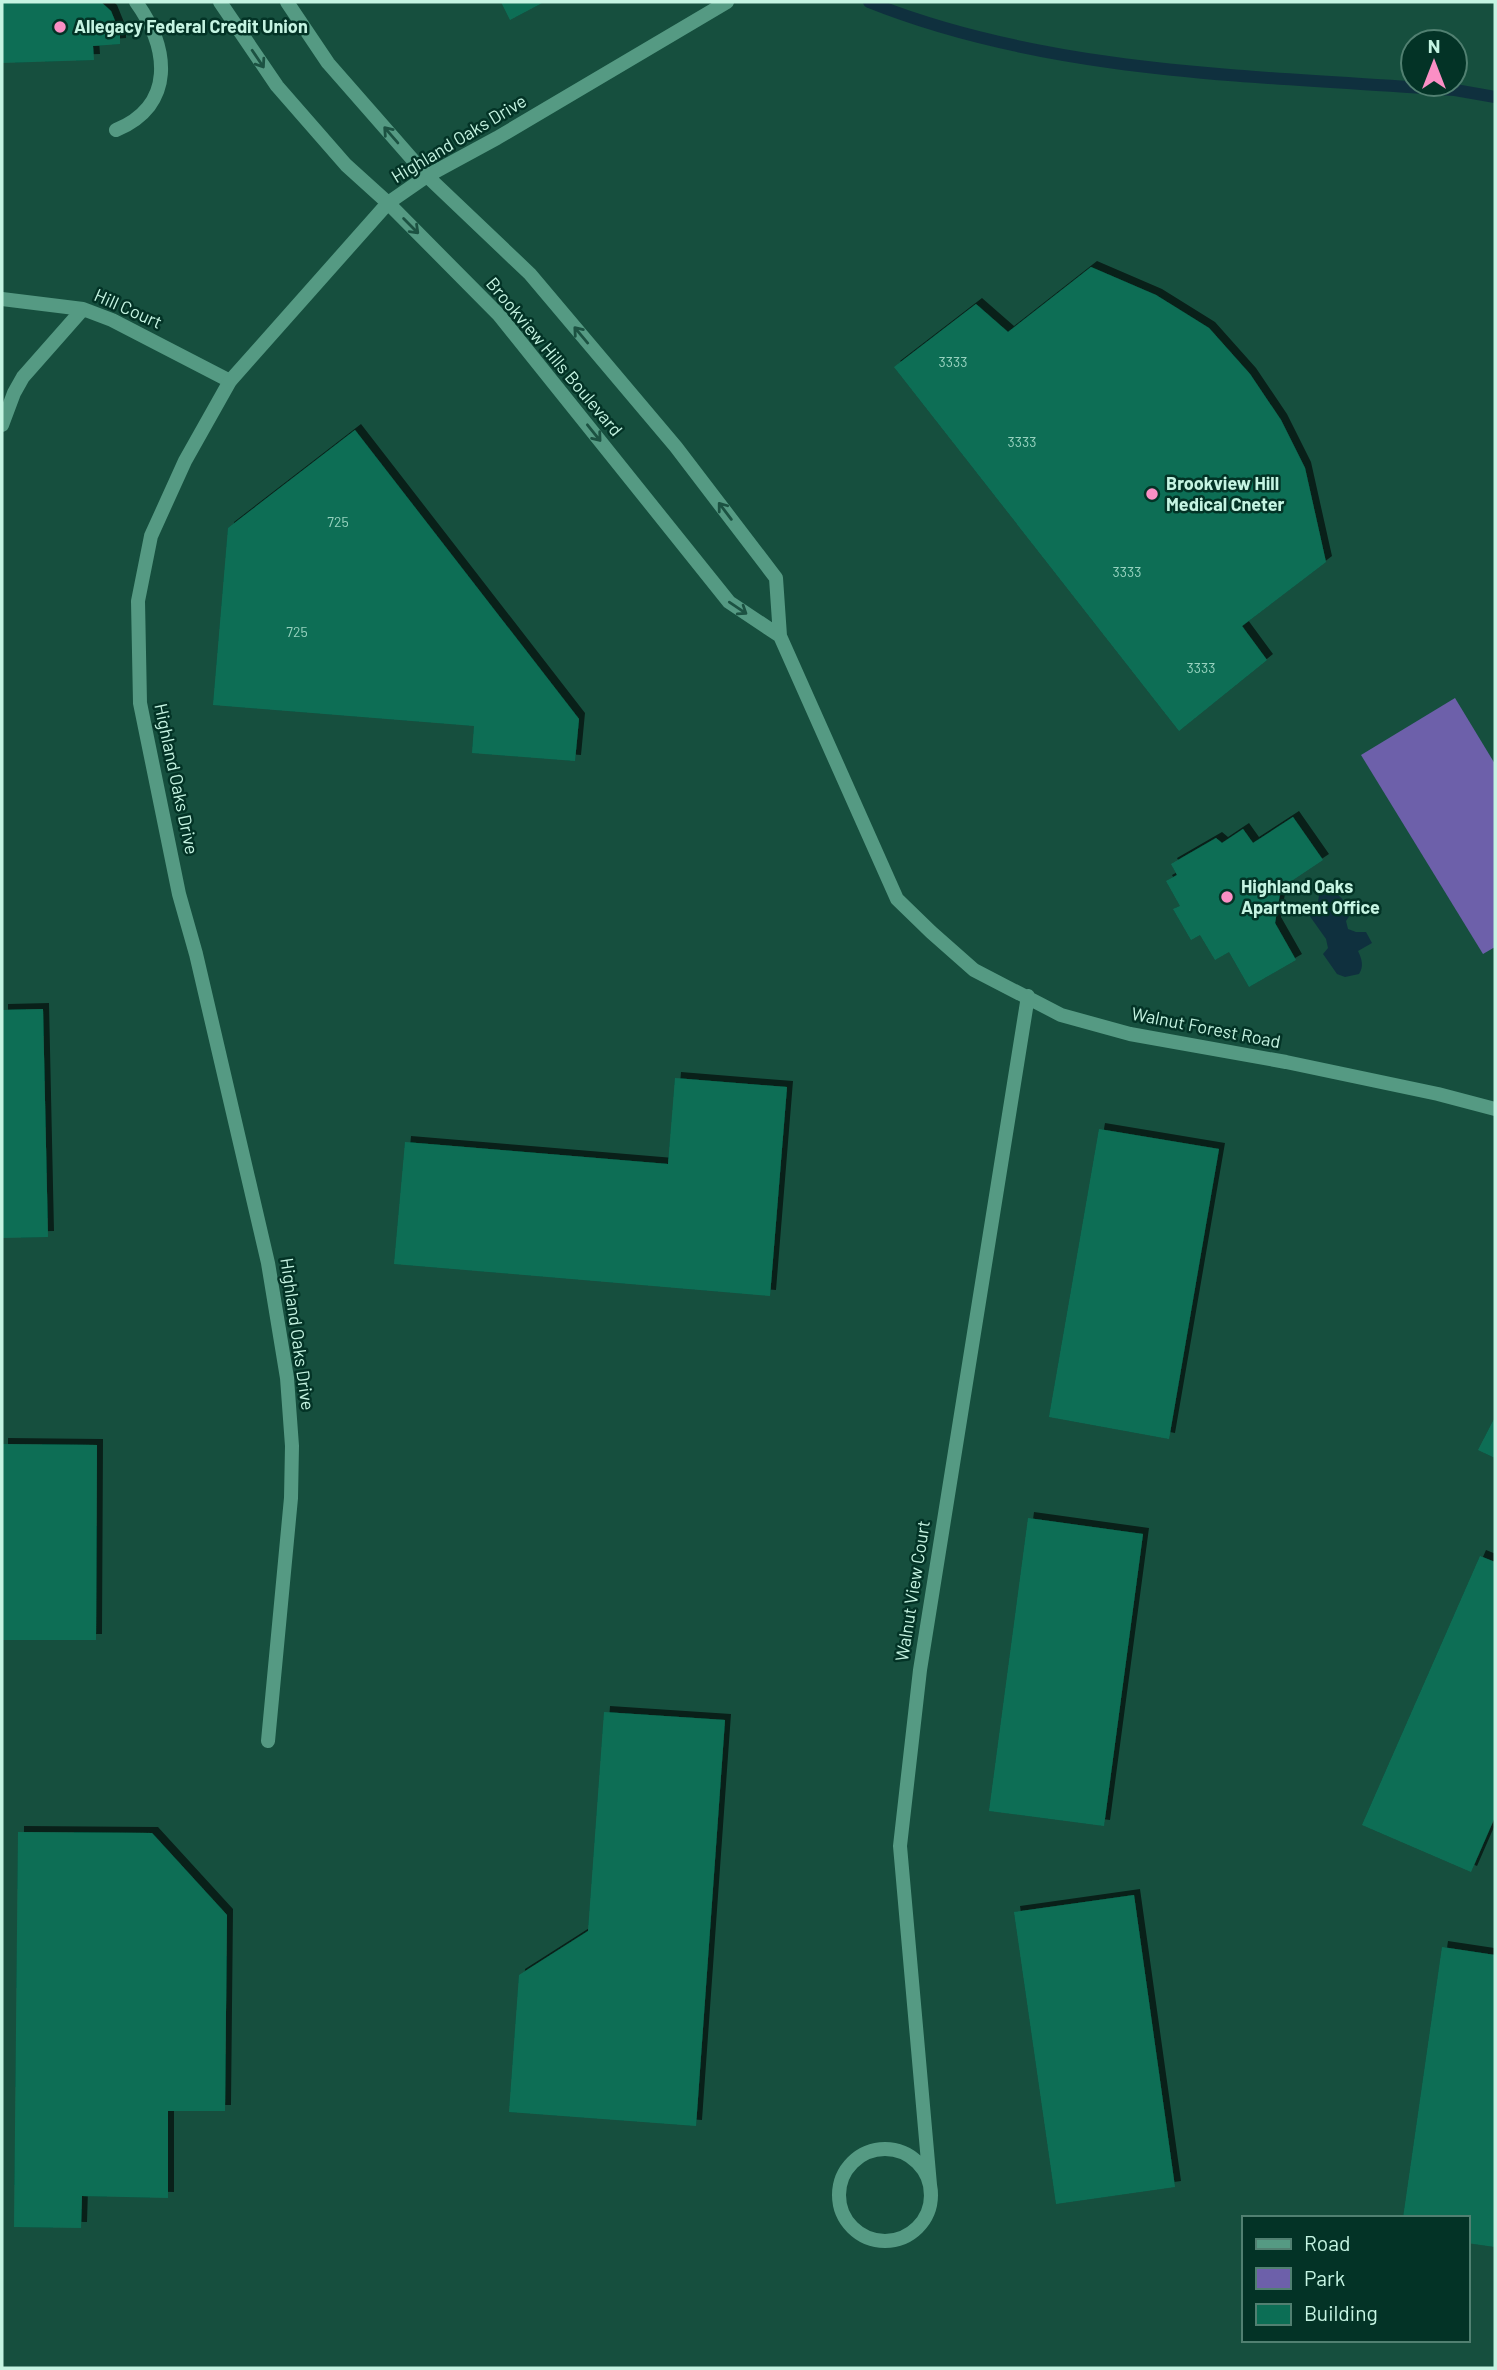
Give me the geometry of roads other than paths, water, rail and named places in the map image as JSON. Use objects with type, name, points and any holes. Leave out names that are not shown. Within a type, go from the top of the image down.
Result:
[{"type":"street","points":[[116,130],[132,123],[148,110],[161,82],[159,47],[152,28],[136,2]]},
{"type":"street","name":"Brookview Hills Boulevard","points":[[220,2],[277,86],[346,165],[388,203],[499,315],[729,602],[780,636]]},
{"type":"street","name":"Brookview Hills Boulevard","points":[[287,2],[328,63],[427,176],[530,274],[684,458],[776,578],[780,636],[897,899],[931,932]]},
{"type":"street","name":"Highland Oaks Drive","points":[[268,1741],[291,1498],[292,1446],[287,1378],[268,1263],[196,954],[179,894],[140,703],[138,601],[150,536],[185,461],[230,381],[388,203],[427,176],[497,138],[727,2]]},
{"type":"street","name":"Hill Court","points":[[2,299],[83,309],[112,320],[230,381]]},
{"type":"street","points":[[2,425],[23,377],[83,309]]},
{"type":"street","name":"Walnut Forest Road","points":[[931,932],[974,970],[1061,1015],[1130,1034],[1286,1062],[1438,1094],[1495,1109]]},
{"type":"street","name":"Walnut View Court","points":[[932,2196],[929,2179],[921,2166],[909,2156],[894,2150],[878,2150],[863,2155],[851,2165],[843,2177],[839,2191],[840,2206],[846,2220],[868,2238],[882,2241],[896,2240],[921,2225],[929,2211],[932,2196],[900,1846],[920,1670],[1028,996]]},
{"type":"water","points":[[1324,890],[1337,894],[1352,912],[1346,921],[1348,929],[1366,932],[1372,943],[1358,951],[1362,963],[1359,974],[1345,977],[1337,974],[1323,954],[1328,948],[1326,939],[1309,915],[1317,909],[1319,895]]},
{"type":"waterway","points":[[869,2],[938,26],[1010,45],[1083,58],[1232,75],[1455,90],[1495,97]]},
{"type":"place","name":"Allegacy Federal Credit Union","points":[[60,27]]},
{"type":"place","name":"Brookview Hill Medical Cneter","points":[[1152,494]]},
{"type":"place","name":"Highland Oaks Apartment Office","points":[[1227,897]]}]
